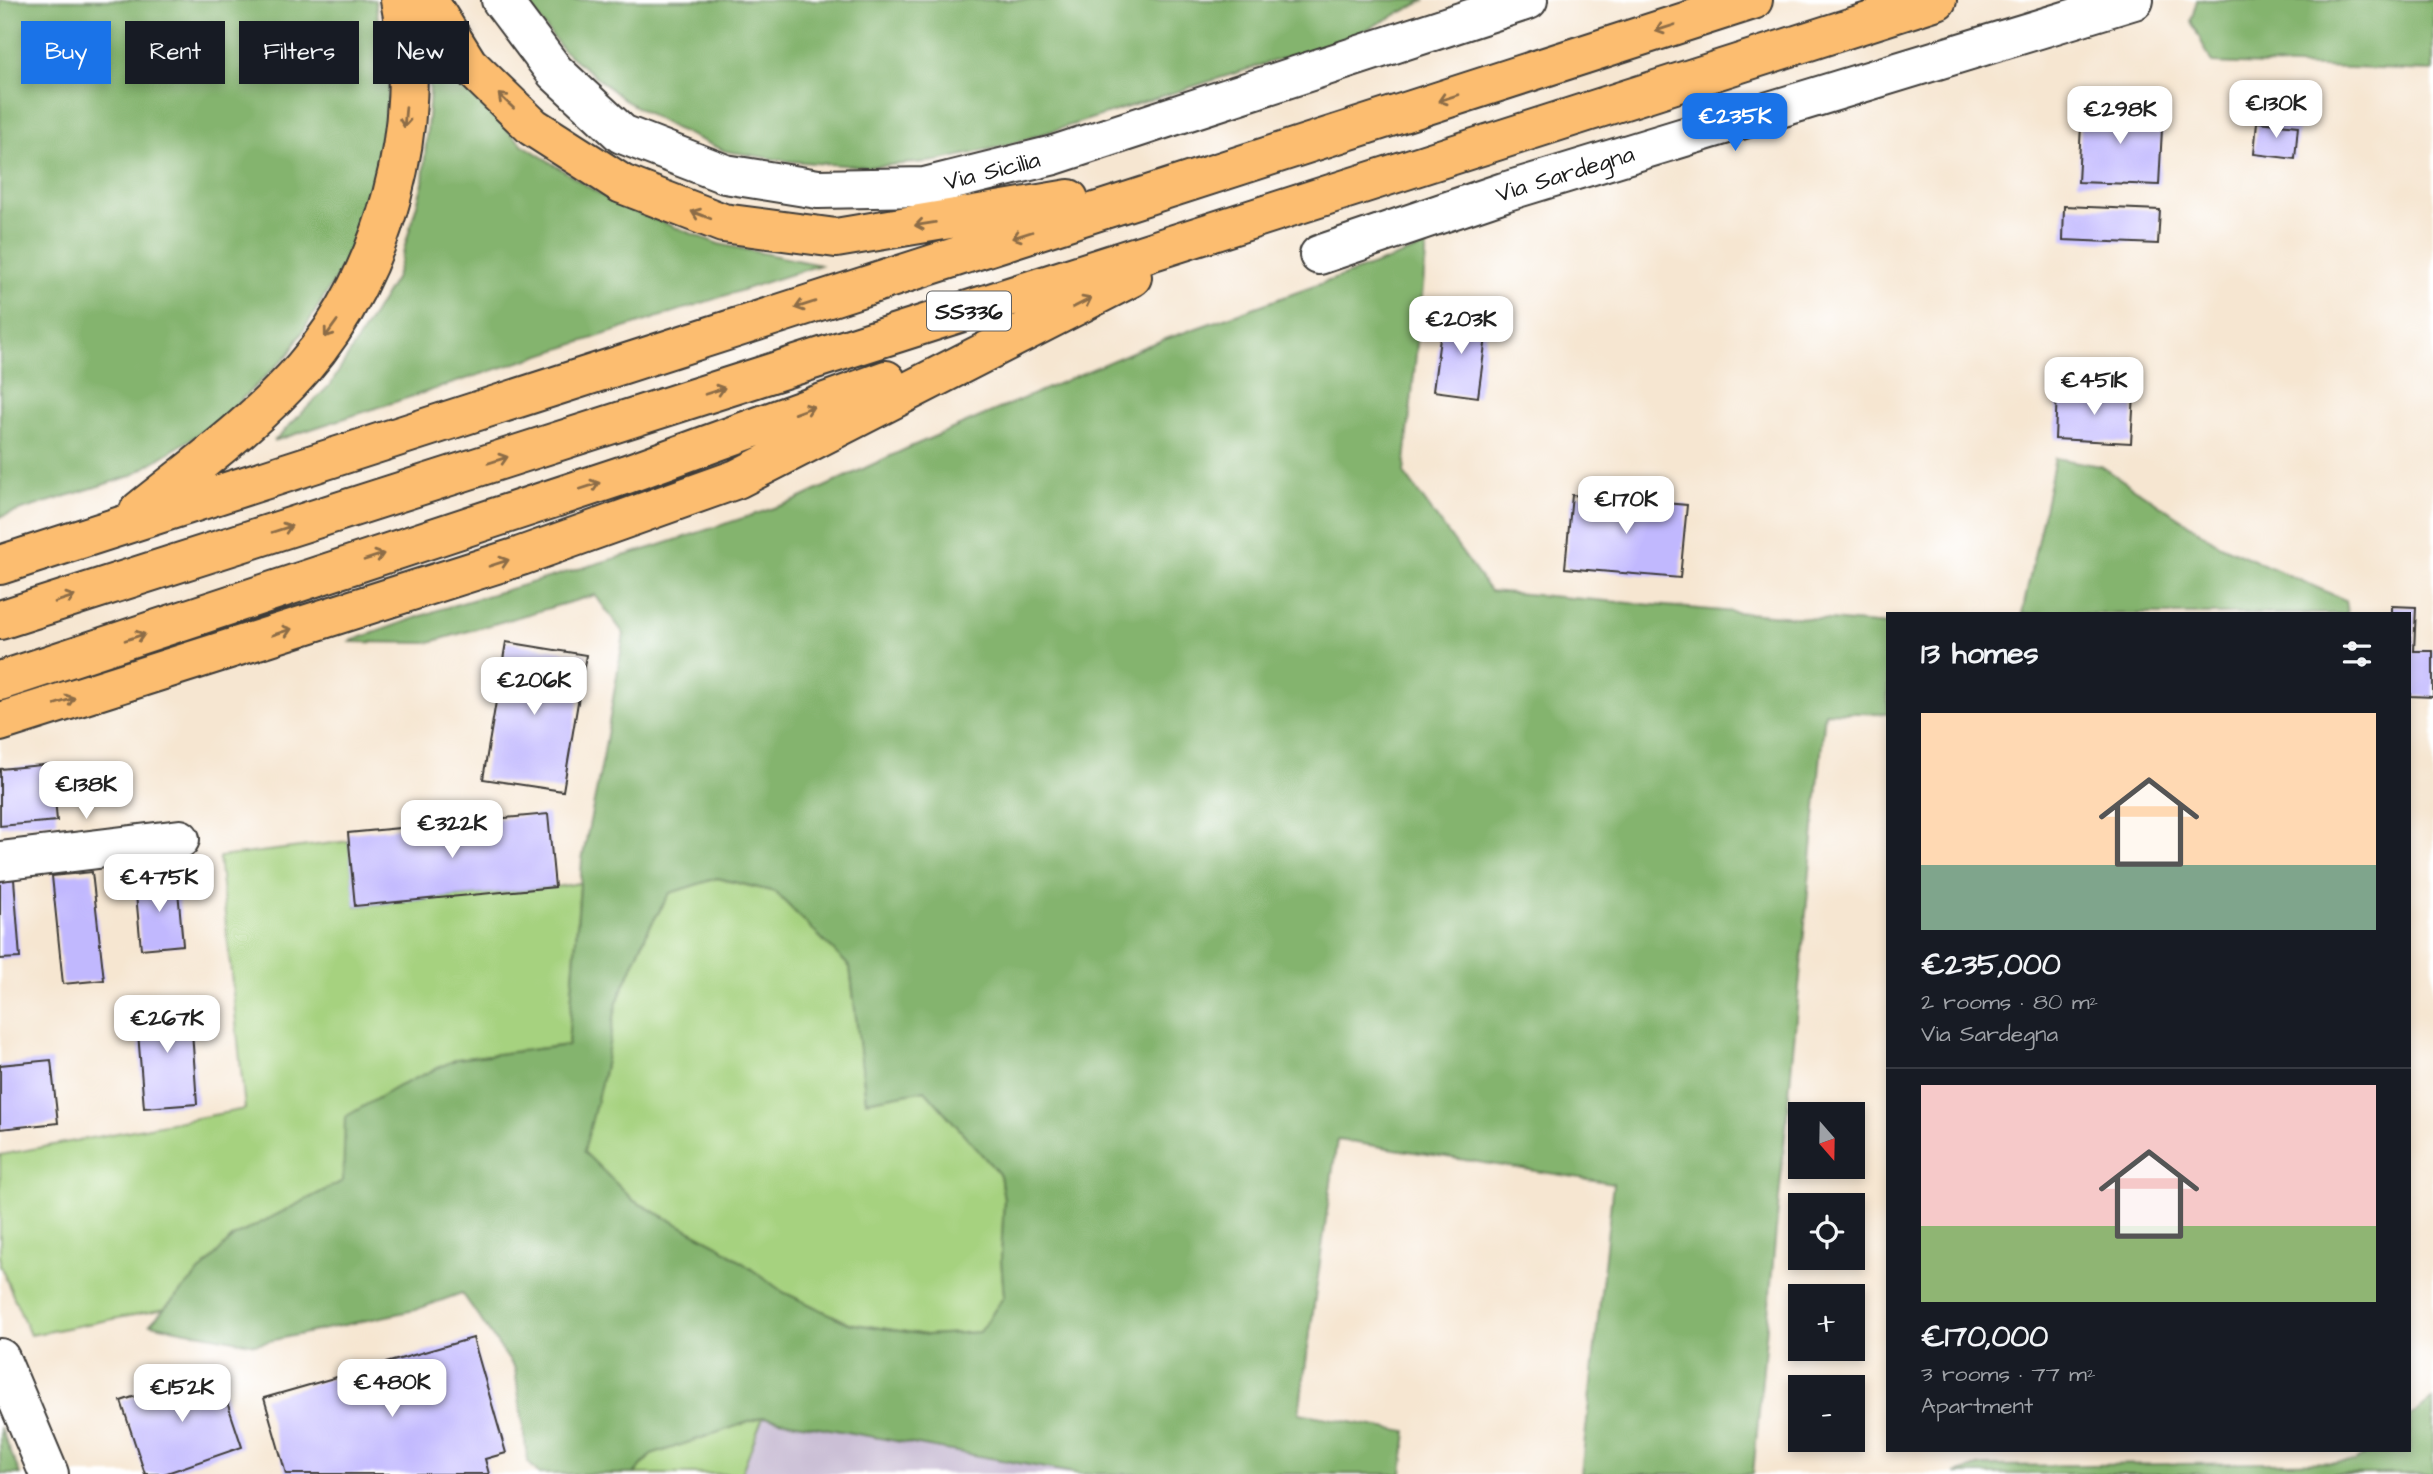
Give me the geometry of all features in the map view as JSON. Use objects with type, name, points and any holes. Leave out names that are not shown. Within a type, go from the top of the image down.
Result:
[{"type":"highway","points":[[120,527],[270,403],[304,366],[338,318],[361,277],[382,226],[395,183],[403,139],[407,54],[400,0]]},
{"type":"highway","points":[[428,0],[468,64],[533,127],[622,184],[723,223],[836,238],[1209,174]]},
{"type":"highway","name":"SS336","points":[[0,565],[1753,0]]},
{"type":"highway","name":"SS336","points":[[0,620],[1937,0]]},
{"type":"highway","points":[[0,722],[521,556],[737,479],[1225,229]]},
{"type":"highway","points":[[0,681],[626,474],[1042,324]]},
{"type":"street","name":"Via Sicilia","points":[[501,0],[555,72],[622,134],[725,174],[818,189],[925,187],[1054,155],[1528,0]]},
{"type":"street","name":"Via Sardegna","points":[[1319,255],[1504,192],[2134,0]]},
{"type":"street","points":[[0,861],[180,839]]},
{"type":"street","points":[[0,1357],[49,1474]]},
{"type":"shaded area","points":[[763,1417],[1079,1474],[741,1474]]},
{"type":"green space","points":[[0,0],[375,0],[378,21],[373,21],[373,84],[388,84],[389,88],[376,180],[345,263],[289,354],[218,422],[131,476],[0,517]]},
{"type":"green space","points":[[524,0],[1426,0],[1353,36],[1008,145],[938,161],[869,167],[787,161],[725,151],[674,128],[624,100],[563,50]]},
{"type":"green space","points":[[2197,0],[2433,0],[2433,71],[2212,63],[2191,21]]},
{"type":"green space","points":[[429,84],[459,84],[522,144],[617,205],[719,244],[820,265],[274,441],[331,384],[396,277],[423,183]]},
{"type":"green space","points":[[1427,246],[1404,473],[1490,591],[1886,625],[1886,714],[1825,712],[1753,1474],[1581,1474],[1613,1183],[1337,1140],[1299,1413],[1407,1432],[1402,1474],[1079,1474],[763,1417],[651,1455],[634,1474],[539,1474],[528,1462],[515,1369],[462,1293],[415,1310],[255,1344],[150,1324],[233,1237],[343,1181],[345,1117],[399,1086],[457,1059],[568,1045],[582,860],[624,634],[595,595],[427,643],[348,642],[441,609],[654,547],[792,502],[910,447],[1146,346]],"holes":[[[717,878],[775,892],[850,967],[866,1101],[925,1090],[1000,1175],[1004,1199],[1001,1259],[1004,1296],[980,1332],[926,1335],[848,1323],[783,1292],[718,1245],[634,1201],[584,1152],[617,1002],[648,930],[670,893]]]},
{"type":"green space","points":[[2055,458],[2101,466],[2220,545],[2345,600],[2347,612],[2022,612]]},
{"type":"green space","points":[[349,841],[356,906],[580,883],[568,1045],[457,1059],[343,1181],[233,1237],[165,1309],[30,1335],[0,1265],[0,1155],[245,1109],[219,857]]},
{"type":"green space","points":[[717,878],[775,892],[850,967],[866,1101],[925,1090],[1000,1175],[1004,1199],[1001,1259],[1004,1296],[980,1332],[926,1335],[849,1323],[783,1292],[718,1245],[634,1201],[583,1152],[603,1075],[617,1002],[648,930],[670,893]]},
{"type":"green space","points":[[2433,1399],[2433,1474],[1955,1474],[1981,1466],[2355,1462],[2368,1452],[2411,1452],[2411,1416]]},
{"type":"green space","points":[[763,1417],[741,1474],[634,1474],[651,1455]]},
{"type":"green space","points":[[0,1427],[20,1474],[0,1474]]},
{"type":"building","points":[[2082,106],[2163,110],[2159,185],[2078,182]]},
{"type":"building","points":[[2257,122],[2298,126],[2295,159],[2254,154]]},
{"type":"building","points":[[2064,206],[2160,210],[2158,244],[2063,240]]},
{"type":"building","points":[[1443,316],[1488,322],[1478,397],[1433,391]]},
{"type":"building","points":[[2057,391],[2134,395],[2131,443],[2055,439]]},
{"type":"building","points":[[1572,495],[1687,505],[1680,578],[1565,568]]},
{"type":"building","points":[[2392,606],[2416,607],[2414,651],[2433,651],[2433,697],[2411,696],[2411,612],[2392,612]]},
{"type":"building","points":[[506,642],[586,655],[563,791],[483,779]]},
{"type":"building","points":[[52,764],[57,821],[0,826],[0,769]]},
{"type":"building","points":[[548,814],[555,887],[355,906],[348,833]]},
{"type":"building","points":[[92,872],[104,980],[63,984],[52,876]]},
{"type":"building","points":[[14,879],[20,958],[0,959],[0,881]]},
{"type":"building","points":[[177,880],[183,945],[141,949],[135,883]]},
{"type":"building","points":[[190,1002],[197,1104],[144,1108],[136,1007]]},
{"type":"building","points":[[51,1060],[58,1123],[0,1129],[0,1065]]},
{"type":"building","points":[[473,1338],[506,1453],[485,1459],[489,1474],[286,1474],[264,1398]]},
{"type":"building","points":[[216,1369],[242,1447],[164,1474],[145,1474],[121,1401]]}]
